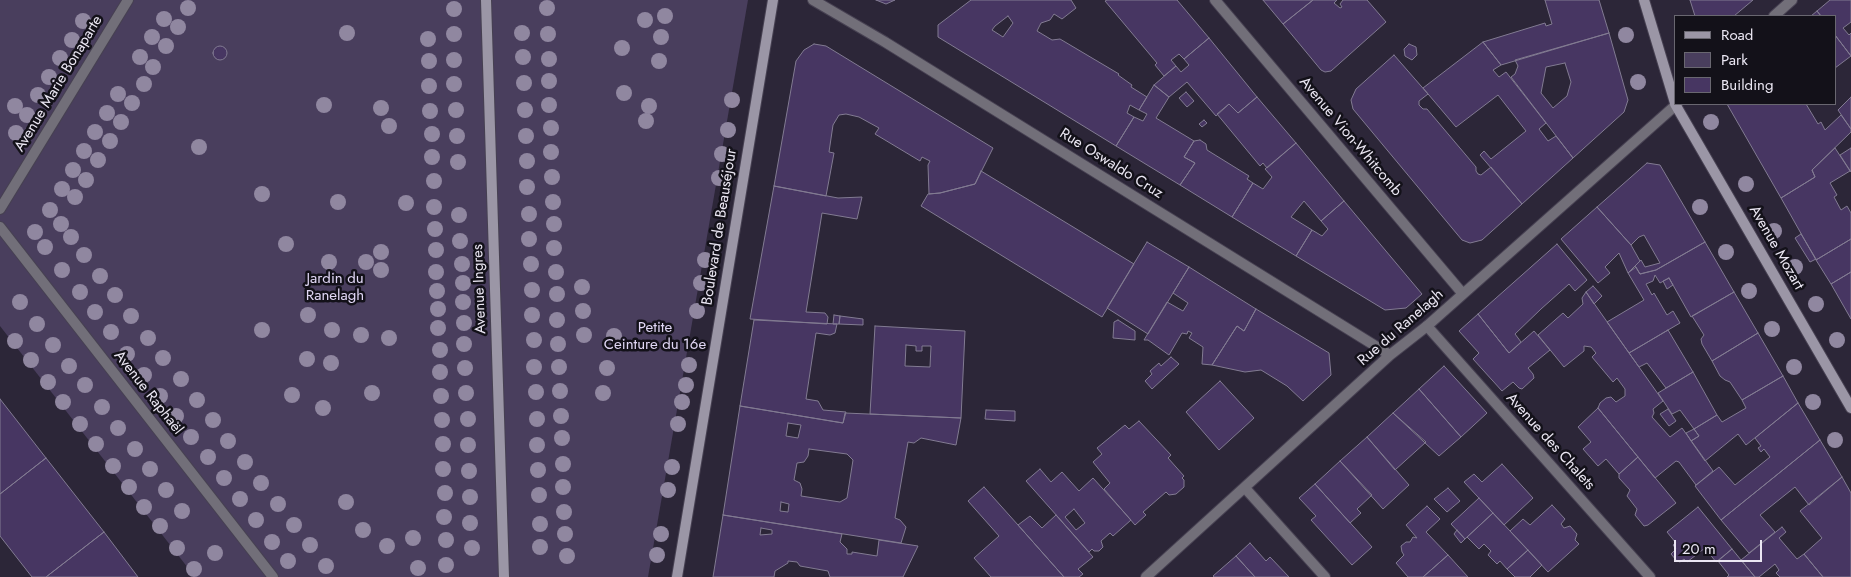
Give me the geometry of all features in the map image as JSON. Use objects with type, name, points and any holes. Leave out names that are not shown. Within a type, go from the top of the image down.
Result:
[{"type":"street","name":"Avenue Marie Bonaparte","points":[[0,209],[128,0]]},
{"type":"street","name":"Avenue Ingres","points":[[486,0],[504,577]]},
{"type":"street","name":"Boulevard de Beauséjour","points":[[677,577],[773,0]]},
{"type":"street","name":"Rue Oswaldo Cruz","points":[[813,0],[885,42],[1390,356]]},
{"type":"street","name":"Avenue Vion-Whitcomb","points":[[1215,0],[1463,294]]},
{"type":"street","name":"Avenue Mozart","points":[[1644,0],[1674,98]]},
{"type":"street","points":[[1775,15],[1792,0]]},
{"type":"street","name":"Rue du Ranelagh","points":[[1146,577],[1390,356],[1428,326],[1675,105]]},
{"type":"street","name":"Avenue Mozart","points":[[1677,105],[1851,408]]},
{"type":"street","name":"Avenue Raphaël","points":[[0,227],[273,577]]},
{"type":"street","name":"Avenue des Chalets","points":[[1428,326],[1650,577]]},
{"type":"street","points":[[1245,488],[1325,577]]},
{"type":"green space","name":"Jardin du Ranelagh","points":[[0,0],[748,0],[648,577],[195,577],[0,326]]},
{"type":"building","points":[[876,0],[895,0],[886,4]]},
{"type":"building","points":[[971,0],[1071,0],[1076,8],[1062,19],[1054,14],[1050,20],[1041,23],[1037,31],[1052,40],[1060,39],[1119,74],[1132,85],[1131,87],[1147,97],[1139,110],[1130,105],[1127,113],[1134,117],[1116,146],[938,37],[938,25]],"holes":[[[1008,16],[1013,23],[1003,37],[992,30]]]},
{"type":"building","points":[[1177,0],[1209,38],[1184,59],[1179,54],[1171,60],[1176,66],[1164,76],[1155,65],[1157,63],[1105,1]]},
{"type":"building","points":[[1263,0],[1313,0],[1283,24]]},
{"type":"building","points":[[1313,0],[1337,0],[1334,3],[1340,8],[1342,7],[1340,4],[1343,0],[1367,0],[1386,22],[1331,71],[1325,72],[1321,70],[1283,24]]},
{"type":"building","points":[[1545,0],[1599,0],[1609,33],[1501,65],[1483,42],[1545,23],[1546,26],[1552,24]]},
{"type":"building","points":[[1690,0],[1753,0],[1735,15],[1695,15]]},
{"type":"building","points":[[1830,0],[1851,0],[1851,22],[1843,28],[1849,35],[1851,33],[1851,56],[1836,36],[1836,15],[1820,15],[1817,11]]},
{"type":"building","points":[[1817,11],[1820,15],[1812,15]]},
{"type":"building","points":[[1609,33],[1628,100],[1624,112],[1573,158],[1511,77],[1515,74],[1518,66],[1515,60]],"holes":[[[1565,63],[1571,82],[1567,96],[1553,108],[1541,93],[1546,67]]]},
{"type":"building","points":[[1836,36],[1851,56],[1836,67]]},
{"type":"building","points":[[1209,38],[1257,97],[1238,113],[1229,104],[1216,116],[1187,82],[1169,97],[1154,85],[1176,66],[1181,72],[1189,65],[1184,59]]},
{"type":"building","points":[[1483,42],[1501,65],[1493,70],[1499,77],[1506,72],[1546,123],[1539,129],[1548,141],[1556,136],[1573,158],[1522,204],[1480,155],[1484,151],[1491,159],[1526,131],[1498,95],[1456,127],[1423,88]]},
{"type":"building","points":[[814,44],[826,46],[993,148],[975,184],[929,194],[928,165],[930,161],[922,157],[920,161],[875,134],[879,128],[859,117],[846,114],[839,115],[833,125],[829,152],[834,153],[826,196],[774,186],[796,61],[804,50]]},
{"type":"building","points":[[1409,44],[1416,47],[1417,55],[1412,60],[1405,56],[1404,49]]},
{"type":"building","points":[[217,46],[223,46],[227,53],[223,60],[217,60],[213,56],[213,50]]},
{"type":"building","points":[[1394,55],[1428,94],[1419,101],[1419,105],[1423,109],[1427,109],[1476,167],[1478,174],[1481,175],[1491,167],[1522,204],[1482,240],[1470,243],[1462,240],[1353,109],[1351,100],[1356,89]]},
{"type":"building","points":[[1154,85],[1169,97],[1156,118],[1194,141],[1184,157],[1195,163],[1180,185],[1116,146],[1134,117],[1143,121],[1147,114],[1139,110]]},
{"type":"building","points":[[1186,92],[1194,101],[1187,107],[1179,98]]},
{"type":"building","points":[[1257,97],[1296,143],[1267,168],[1263,163],[1260,166],[1217,114],[1229,104],[1238,113]]},
{"type":"building","points":[[1851,97],[1851,129],[1838,110]]},
{"type":"building","points":[[1728,105],[1807,105],[1818,124],[1821,122],[1825,130],[1841,115],[1851,129],[1851,132],[1812,170],[1815,177],[1781,198]]},
{"type":"building","points":[[1204,120],[1207,123],[1202,127],[1199,124]]},
{"type":"building","points":[[1200,140],[1206,144],[1207,150],[1249,176],[1247,179],[1253,183],[1232,217],[1180,185],[1195,163],[1184,157],[1194,141]]},
{"type":"building","points":[[1296,143],[1344,201],[1321,221],[1304,201],[1291,217],[1312,230],[1296,256],[1232,217],[1253,183],[1263,189],[1272,177],[1265,169]]},
{"type":"building","points":[[1835,148],[1850,171],[1830,183],[1837,195],[1834,197],[1841,210],[1847,206],[1851,213],[1851,239],[1816,260],[1781,198],[1815,177],[1812,170]]},
{"type":"building","points":[[1851,148],[1851,172],[1840,155]]},
{"type":"building","points":[[1647,163],[1660,165],[1705,242],[1656,270],[1640,274],[1635,266],[1641,260],[1645,267],[1660,263],[1644,235],[1631,245],[1597,207]]},
{"type":"building","points":[[981,171],[1134,264],[1102,317],[921,206],[928,194],[940,193],[975,184]]},
{"type":"building","points":[[774,186],[838,198],[862,197],[857,219],[822,213],[806,312],[825,313],[828,317],[827,324],[750,319]]},
{"type":"building","points":[[1344,201],[1422,294],[1406,308],[1385,310],[1296,256],[1312,230],[1322,236],[1328,229],[1321,221]]},
{"type":"building","points":[[1597,207],[1631,245],[1640,261],[1628,273],[1619,253],[1605,267],[1610,273],[1598,283],[1561,239]]},
{"type":"building","points":[[1801,234],[1816,259],[1810,262],[1795,238]]},
{"type":"building","points":[[1851,239],[1851,272],[1831,284],[1816,260]]},
{"type":"building","points":[[1147,242],[1189,267],[1148,334],[1107,308]]},
{"type":"building","points":[[1705,242],[1734,292],[1691,317],[1669,278],[1660,283],[1655,275],[1653,281],[1646,284],[1652,295],[1654,293],[1667,315],[1673,311],[1680,323],[1629,353],[1607,322],[1644,300],[1628,273],[1636,267],[1640,274],[1656,270]]},
{"type":"building","points":[[1557,244],[1587,280],[1575,291],[1569,284],[1541,309],[1515,334],[1521,342],[1509,353],[1478,314]]},
{"type":"building","points":[[1189,267],[1256,309],[1244,331],[1237,326],[1212,365],[1202,364],[1203,347],[1189,338],[1192,333],[1188,331],[1187,334],[1182,333],[1169,355],[1148,340],[1144,340],[1167,302],[1183,311],[1188,303],[1173,293]]},
{"type":"building","points":[[1851,272],[1851,319],[1831,284]]},
{"type":"building","points":[[1669,278],[1673,285],[1667,289],[1663,281]]},
{"type":"building","points":[[1593,286],[1602,296],[1594,304],[1586,292]]},
{"type":"building","points":[[1586,292],[1663,401],[1653,409],[1652,417],[1670,437],[1682,428],[1713,471],[1696,485],[1679,462],[1676,461],[1655,478],[1598,408],[1600,403],[1606,398],[1611,397],[1616,402],[1625,396],[1625,389],[1617,378],[1613,382],[1592,357],[1596,353],[1591,347],[1584,346],[1584,351],[1564,367],[1538,335],[1563,313],[1568,318],[1583,304],[1582,298]]},
{"type":"building","points":[[1734,292],[1758,333],[1712,361],[1702,344],[1701,339],[1704,335],[1692,316]]},
{"type":"building","points":[[1256,309],[1329,353],[1331,375],[1303,401],[1287,386],[1261,370],[1245,372],[1212,365],[1237,326],[1244,331]]},
{"type":"building","points":[[1478,314],[1509,353],[1534,331],[1550,350],[1528,368],[1534,378],[1522,389],[1513,382],[1502,391],[1473,359],[1479,353],[1459,331]]},
{"type":"building","points":[[834,315],[840,316],[839,324],[833,324]]},
{"type":"building","points":[[840,316],[863,319],[863,325],[839,324]]},
{"type":"building","points":[[754,320],[837,324],[835,333],[830,335],[816,333],[806,399],[818,401],[823,410],[846,412],[843,423],[740,406]]},
{"type":"building","points":[[1118,320],[1135,331],[1135,340],[1113,338],[1114,322]]},
{"type":"building","points":[[875,326],[965,331],[961,418],[870,414]],"holes":[[[906,345],[916,346],[916,351],[922,351],[922,346],[931,346],[930,367],[905,366]]]},
{"type":"building","points":[[1668,330],[1693,372],[1666,388],[1647,363],[1639,367],[1629,353]]},
{"type":"building","points":[[1758,333],[1783,376],[1742,400],[1730,382],[1720,376],[1712,361]]},
{"type":"building","points":[[1171,357],[1179,364],[1152,389],[1145,381],[1152,374],[1150,371],[1159,363],[1161,366]]},
{"type":"building","points":[[1444,366],[1487,413],[1461,437],[1419,389]]},
{"type":"building","points":[[1693,372],[1717,415],[1694,429],[1680,410],[1672,414],[1658,393]]},
{"type":"building","points":[[1783,376],[1798,403],[1746,445],[1738,434],[1705,461],[1691,441],[1699,436],[1694,429],[1717,415],[1722,422],[1746,408],[1742,400]]},
{"type":"building","points":[[1220,381],[1254,418],[1219,450],[1186,412]]},
{"type":"building","points":[[1419,389],[1461,437],[1439,456],[1393,413]]},
{"type":"building","points":[[0,399],[46,458],[0,494]]},
{"type":"building","points":[[1798,403],[1820,440],[1721,520],[1695,486],[1719,467],[1735,485],[1770,457],[1764,449],[1761,452],[1758,448],[1761,446],[1755,438]]},
{"type":"building","points":[[740,406],[843,423],[845,413],[961,418],[956,445],[921,438],[914,443],[908,442],[895,518],[900,520],[906,527],[901,543],[723,515]],"holes":[[[788,423],[801,425],[798,438],[786,436]],[[809,449],[847,454],[853,460],[847,498],[840,502],[801,496],[802,489],[800,483],[794,480],[797,463],[804,462],[808,456]],[[781,502],[789,504],[788,512],[780,511]]]},
{"type":"building","points":[[1598,408],[1638,457],[1619,474],[1606,459],[1598,466],[1583,449],[1591,442],[1578,427]]},
{"type":"building","points":[[1668,409],[1676,421],[1669,426],[1660,414]]},
{"type":"building","points":[[986,410],[1015,411],[1015,421],[985,419]]},
{"type":"building","points":[[1393,413],[1426,442],[1395,470],[1367,437]]},
{"type":"building","points":[[1139,421],[1171,455],[1168,458],[1184,476],[1182,478],[1184,480],[1184,487],[1176,494],[1169,495],[1166,492],[1143,512],[1146,515],[1135,525],[1104,489],[1110,483],[1093,462],[1102,454],[1097,448],[1125,425],[1129,429]]},
{"type":"building","points":[[1694,429],[1699,436],[1691,441],[1686,433]]},
{"type":"building","points":[[1367,437],[1409,485],[1383,509],[1340,461]]},
{"type":"building","points":[[1820,440],[1842,477],[1809,505],[1795,487],[1760,515],[1775,532],[1749,553],[1721,520]]},
{"type":"building","points":[[1638,457],[1676,503],[1648,525],[1644,526],[1635,515],[1637,509],[1627,496],[1630,490],[1619,478],[1619,474]]},
{"type":"building","points":[[46,458],[104,532],[46,577],[32,577],[0,536],[0,494]]},
{"type":"building","points":[[1340,461],[1372,495],[1357,509],[1361,513],[1350,523],[1315,484]]},
{"type":"building","points":[[1502,464],[1533,498],[1504,525],[1464,482],[1474,474],[1482,482]]},
{"type":"building","points":[[1040,469],[1051,482],[1062,472],[1079,491],[1093,478],[1131,520],[1113,536],[1110,533],[1101,541],[1103,547],[1099,551],[1092,549],[1089,552],[1026,481]],"holes":[[[1074,509],[1085,523],[1076,530],[1065,517]]]},
{"type":"building","points":[[1842,477],[1851,493],[1851,577],[1823,577],[1804,554],[1822,538],[1800,511]]},
{"type":"building","points":[[1315,484],[1372,547],[1352,565],[1311,520],[1316,516],[1299,498]]},
{"type":"building","points":[[984,487],[1064,577],[991,577],[974,558],[999,536],[968,501]]},
{"type":"building","points":[[1448,488],[1460,501],[1447,512],[1434,499]]},
{"type":"building","points":[[1479,498],[1493,513],[1465,539],[1451,524]]},
{"type":"building","points":[[1552,505],[1565,519],[1561,524],[1564,528],[1570,526],[1577,534],[1575,540],[1579,544],[1548,572],[1510,531],[1523,519],[1530,525]]},
{"type":"building","points":[[1427,506],[1440,519],[1426,532],[1448,555],[1423,577],[1408,577],[1396,563],[1404,555],[1401,546],[1406,542],[1410,542],[1413,537],[1417,538],[1406,525]]},
{"type":"building","points":[[1698,507],[1732,549],[1716,562],[1705,548],[1687,562],[1684,559],[1680,562],[1677,561],[1671,554],[1676,549],[1673,545],[1676,543],[1667,532]]},
{"type":"building","points":[[1493,513],[1528,550],[1507,569],[1500,561],[1497,564],[1488,555],[1491,551],[1484,544],[1479,549],[1467,537]]},
{"type":"building","points":[[723,515],[842,534],[840,542],[847,549],[847,554],[852,554],[852,552],[877,556],[879,540],[918,546],[903,577],[830,577],[828,571],[800,566],[797,562],[788,561],[788,563],[775,571],[774,577],[713,577]],"holes":[[[761,528],[772,530],[772,534],[760,535]]]},
{"type":"building","points":[[1056,515],[1093,557],[1078,569],[1083,574],[1079,577],[1064,577],[1018,525],[1030,516],[1042,528]]},
{"type":"building","points":[[1782,527],[1786,532],[1779,538],[1797,559],[1804,554],[1823,577],[1780,577],[1776,573],[1779,570],[1775,564],[1759,577],[1755,577],[1741,560]]},
{"type":"building","points":[[1457,530],[1465,539],[1461,543],[1454,534]]},
{"type":"building","points":[[104,532],[138,577],[46,577]]},
{"type":"building","points":[[1250,543],[1266,561],[1270,557],[1289,577],[1255,577],[1236,556]]},
{"type":"building","points":[[1732,549],[1755,577],[1727,577],[1729,575],[1718,561]]},
{"type":"building","points":[[1528,550],[1542,565],[1530,577],[1515,577],[1507,569]]},
{"type":"building","points":[[1448,555],[1468,577],[1423,577]]},
{"type":"building","points":[[1236,556],[1255,577],[1213,576]]},
{"type":"park label","name":"Petite Ceinture du 16e","points":[[655,336]]}]
